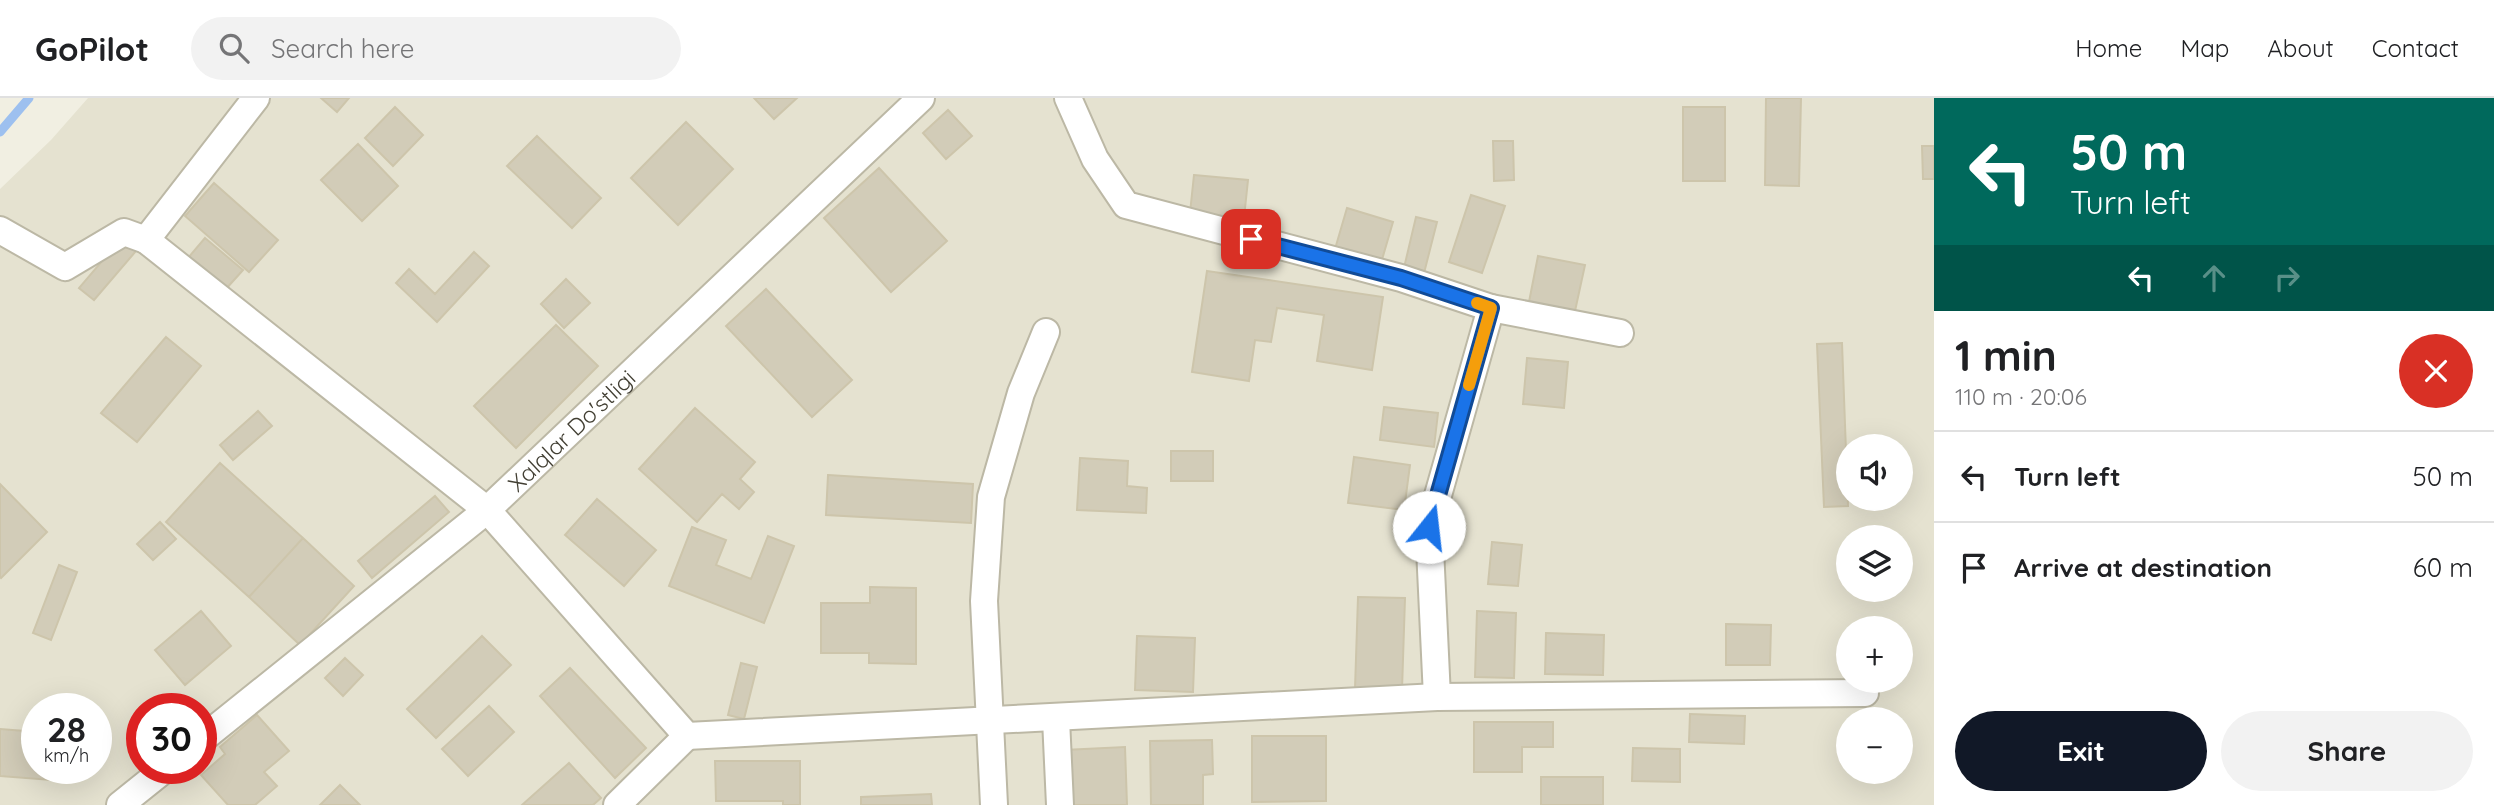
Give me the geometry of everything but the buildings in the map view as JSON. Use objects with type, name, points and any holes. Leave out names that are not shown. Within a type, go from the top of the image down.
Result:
[{"type":"street","points":[[146,240],[256,98]]},
{"type":"street","points":[[1068,98],[1096,159],[1126,205],[1401,278],[1491,308],[1620,333]]},
{"type":"street","name":"Xalqlar Do'stligi","points":[[217,727],[487,510],[916,100]]},
{"type":"street","points":[[0,230],[65,267],[124,232],[146,240],[487,510],[687,737]]},
{"type":"street","points":[[1437,697],[1429,527],[1491,308]]},
{"type":"street","points":[[994,805],[984,601],[991,497],[1021,393],[1046,332]]},
{"type":"street","points":[[617,805],[687,737],[1437,697],[1866,693]]},
{"type":"street","points":[[1056,719],[1060,805]]},
{"type":"street","points":[[120,805],[146,784]]},
{"type":"shaded area","points":[[88,98],[1934,98],[1934,805],[0,805],[0,189],[51,140]]},
{"type":"waterway","points":[[0,132],[29,98]]},
{"type":"slow traffic","points":[[1469,385],[1491,308],[1477,303]]},
{"type":"route","points":[[1251,239],[1401,278],[1491,308],[1429,527]]}]
